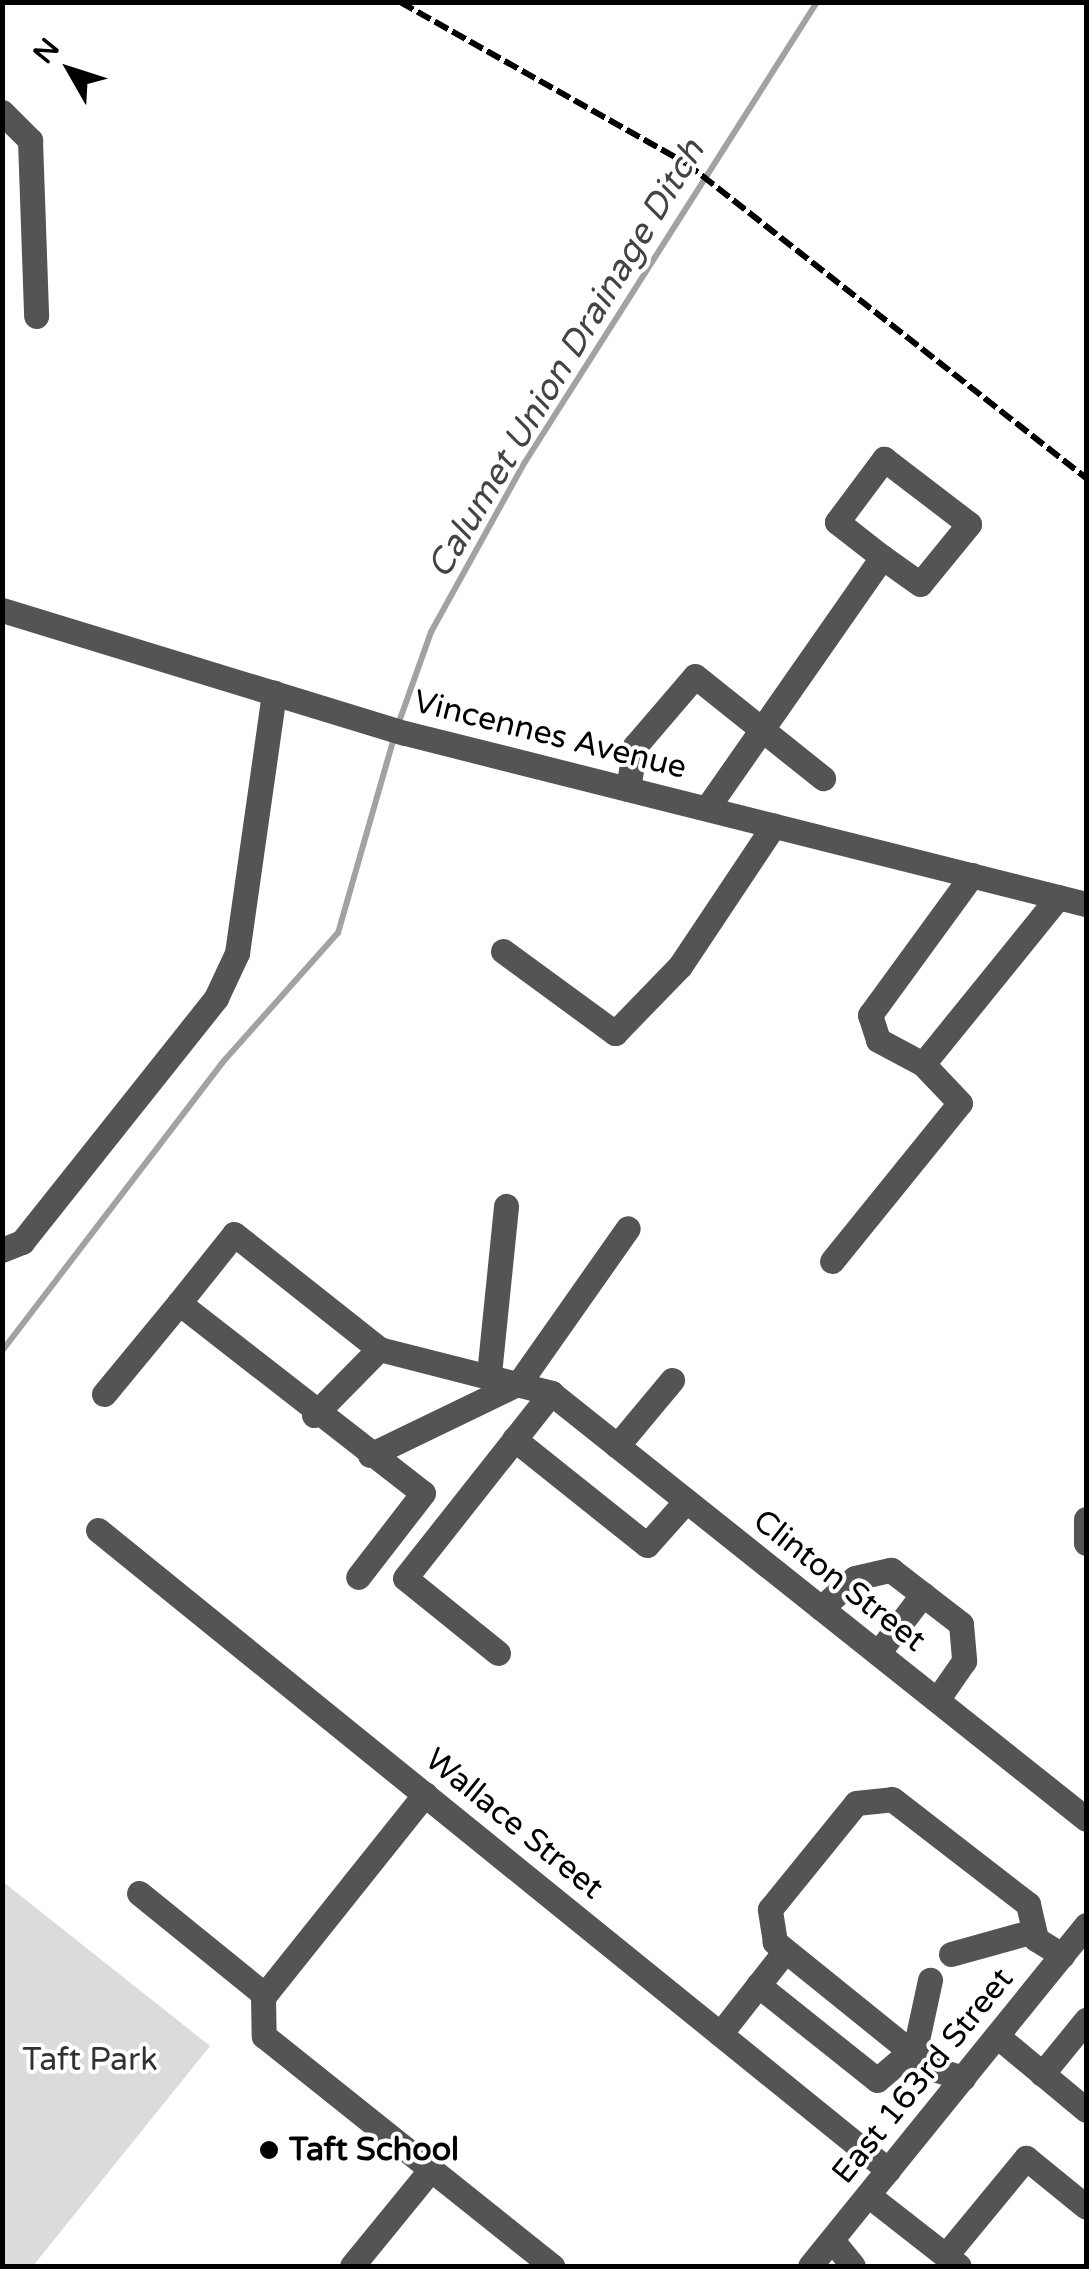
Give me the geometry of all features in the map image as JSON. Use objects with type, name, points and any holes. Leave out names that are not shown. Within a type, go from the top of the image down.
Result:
[{"type":"street","points":[[2,112],[30,140],[36,316]]},
{"type":"street","points":[[884,459],[969,524],[920,584],[882,557],[838,522],[884,459]]},
{"type":"street","points":[[707,808],[758,727],[882,557]]},
{"type":"street","name":"Vincennes Avenue","points":[[2,610],[393,729],[1086,904]]},
{"type":"street","points":[[628,789],[635,746],[695,676],[823,778]]},
{"type":"street","points":[[2,1250],[22,1242],[216,998],[236,953],[260,758],[274,693]]},
{"type":"street","points":[[503,952],[614,1033],[680,966],[774,826]]},
{"type":"street","points":[[832,1262],[960,1103],[922,1064],[878,1040],[870,1015],[972,875]]},
{"type":"street","points":[[922,1064],[1058,897]]},
{"type":"street","points":[[489,1374],[506,1206]]},
{"type":"street","points":[[370,1455],[519,1382],[628,1228]]},
{"type":"street","points":[[104,1394],[234,1234],[379,1350],[314,1415]]},
{"type":"street","points":[[179,1303],[314,1415],[423,1493],[358,1577]]},
{"type":"street","name":"Clinton Street","points":[[379,1350],[489,1374],[551,1393],[1086,1819]]},
{"type":"street","points":[[617,1446],[672,1380]]},
{"type":"street","points":[[498,1653],[405,1578],[551,1393]]},
{"type":"street","points":[[514,1439],[647,1545],[686,1502]]},
{"type":"street","points":[[1086,1519],[1086,1543]]},
{"type":"street","name":"Wallace Street","points":[[98,1530],[888,2170]]},
{"type":"street","points":[[821,1608],[856,1578],[891,1570],[961,1624],[964,1661],[937,1700]]},
{"type":"street","points":[[878,1653],[922,1594]]},
{"type":"street","points":[[425,1794],[265,1995],[264,2036],[552,2266]]},
{"type":"street","points":[[963,2078],[912,2053],[775,1942],[770,1909],[856,1802],[892,1799],[1028,1904],[1034,1931],[1062,1955]]},
{"type":"street","points":[[139,1892],[265,1995]]},
{"type":"street","name":"East 163rd Street","points":[[810,2266],[1086,1926]]},
{"type":"street","points":[[951,1954],[1034,1931]]},
{"type":"street","points":[[720,2034],[785,1951]]},
{"type":"street","points":[[758,1985],[877,2080],[912,2053],[930,1980]]},
{"type":"street","points":[[1042,2074],[1086,2020]]},
{"type":"street","points":[[996,2036],[1086,2110]]},
{"type":"street","points":[[868,2195],[952,2261],[1026,2158],[1086,2207]]},
{"type":"street","points":[[352,2266],[431,2169]]},
{"type":"street","points":[[832,2240],[852,2266]]},
{"type":"green space","name":"Taft Park","points":[[2,1881],[210,2046],[33,2266],[3,2266]]},
{"type":"waterway","name":"Calumet Union Drainage Ditch","points":[[399,722],[431,632],[525,462],[817,2]]},
{"type":"waterway","name":"Calumet Union Drainage Ditch","points":[[2,1351],[222,1063],[338,933],[395,734]]},
{"type":"railway","points":[[400,2],[686,163],[1086,478]]},
{"type":"place","name":"Taft School","points":[[269,2150]]}]
